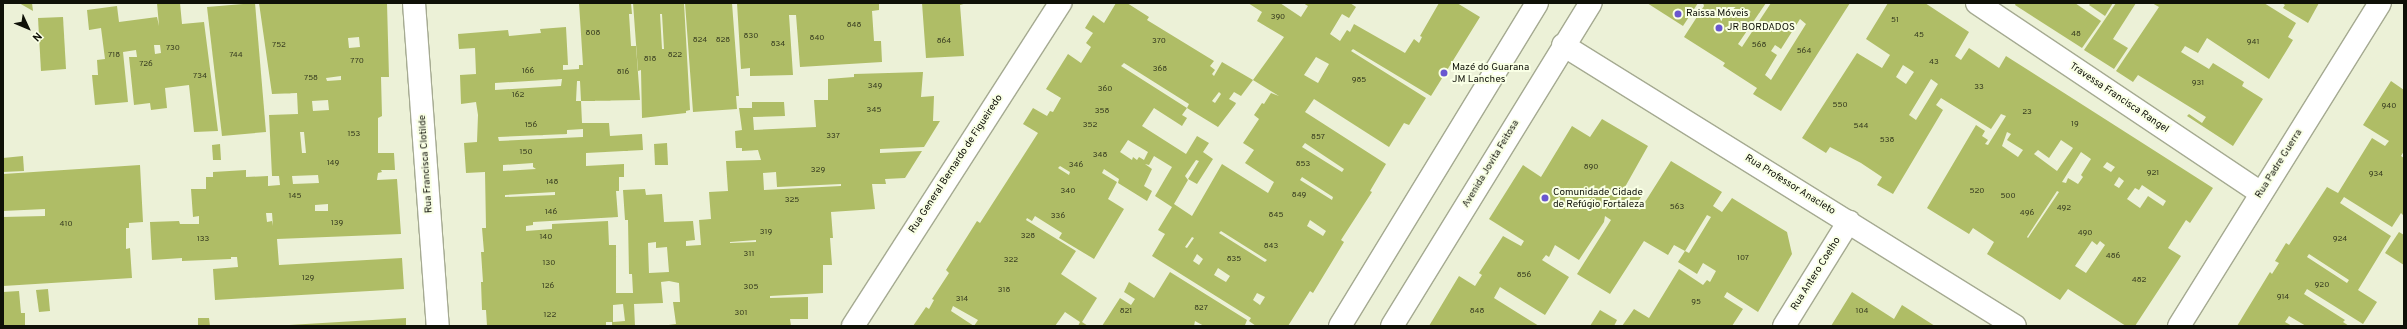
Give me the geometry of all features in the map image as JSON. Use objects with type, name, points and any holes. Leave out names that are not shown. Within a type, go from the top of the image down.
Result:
[{"type":"street","name":"Rua Francisca Clotilde","points":[[414,3],[438,326]]},
{"type":"street","name":"Rua General Bernardo de Figueiredo","points":[[853,326],[1060,3]]},
{"type":"street","name":"Avenida Jovita Feitosa","points":[[1392,326],[1591,3]]},
{"type":"street","name":"Rua Padre Guerra","points":[[2179,326],[2380,3]]},
{"type":"street","name":"Travessa Francisca Rangel","points":[[1981,4],[2261,193]]},
{"type":"street","points":[[1340,326],[1530,6]]},
{"type":"street","name":"Rua Professor Anacleto","points":[[1564,45],[2015,326]]},
{"type":"street","name":"Rua Antero Coelho","points":[[1784,326],[1848,221]]},
{"type":"building","points":[[19,3],[32,3],[33,11]]},
{"type":"building","points":[[157,3],[180,3],[182,24],[204,22],[218,131],[194,132],[189,85],[165,88],[167,108],[151,110],[150,103],[134,105],[129,57],[137,57],[136,50],[123,52],[128,102],[95,105],[92,75],[98,75],[97,60],[105,59],[101,28],[89,30],[87,10],[117,6],[119,22],[157,17],[159,26]],"holes":[[[154,45],[160,45],[161,53],[155,54]]]},
{"type":"building","points":[[255,3],[266,132],[222,136],[207,7]]},
{"type":"building","points":[[259,3],[387,3],[389,77],[381,77],[382,116],[378,118],[378,153],[394,153],[395,170],[381,170],[382,172],[378,173],[377,180],[397,179],[401,234],[277,239],[279,265],[402,258],[404,289],[215,300],[213,269],[238,267],[237,257],[231,257],[231,259],[182,261],[182,258],[152,260],[150,222],[179,221],[180,224],[199,224],[199,216],[193,217],[191,189],[206,189],[206,177],[213,177],[213,172],[246,170],[246,177],[268,176],[268,186],[280,185],[279,176],[272,176],[269,115],[298,114],[297,93],[272,94]],"holes":[[[359,37],[360,47],[349,48],[348,38]],[[341,76],[341,80],[327,81],[326,78]],[[328,100],[329,110],[313,111],[312,101]],[[300,132],[304,132],[306,153],[302,153]],[[318,175],[319,183],[293,184],[292,176]],[[328,204],[328,211],[315,211],[315,205]],[[266,213],[272,213],[273,226],[272,221],[267,222]]]},
{"type":"building","points":[[579,3],[631,3],[632,14],[629,14],[631,46],[636,46],[640,100],[581,101],[582,123],[609,123],[610,136],[642,134],[643,150],[586,153],[586,166],[624,164],[624,177],[619,177],[619,191],[616,191],[618,217],[533,222],[533,225],[526,226],[526,231],[552,229],[552,224],[608,221],[609,245],[616,245],[616,293],[633,293],[632,274],[629,274],[628,220],[625,220],[623,190],[645,189],[646,195],[662,194],[664,222],[693,221],[695,240],[686,241],[686,246],[701,245],[699,220],[711,219],[709,192],[728,191],[726,161],[761,160],[758,150],[742,151],[742,148],[736,148],[735,131],[742,130],[739,108],[752,108],[752,102],[784,102],[785,116],[753,117],[754,130],[816,127],[814,100],[828,100],[828,79],[854,77],[854,74],[923,72],[921,97],[934,96],[933,121],[940,121],[924,147],[880,149],[880,153],[922,151],[905,178],[885,179],[886,184],[872,184],[875,209],[831,212],[833,238],[830,238],[832,265],[823,265],[823,293],[770,296],[770,298],[808,297],[808,319],[790,319],[791,326],[661,326],[676,324],[673,302],[680,302],[679,283],[669,281],[661,282],[663,303],[634,304],[635,326],[612,326],[612,322],[606,322],[606,326],[487,326],[486,310],[482,310],[481,282],[483,282],[481,252],[484,252],[482,228],[486,228],[485,172],[466,173],[464,143],[477,142],[478,115],[476,102],[461,104],[460,75],[476,74],[475,48],[459,49],[458,34],[508,30],[509,36],[541,33],[540,29],[566,27],[568,65],[563,65],[563,70],[579,69],[579,65],[583,65]],"holes":[[[562,79],[561,86],[495,90],[495,83]],[[577,81],[580,81],[581,101],[576,101]],[[583,129],[583,137],[499,141],[498,137],[567,134],[567,130]],[[533,163],[533,167],[536,169],[503,171],[503,165]],[[776,172],[777,187],[841,184],[841,186],[764,190],[763,173]],[[555,192],[555,195],[505,197],[505,195]],[[756,240],[756,242],[730,242]],[[656,242],[656,248],[667,247],[669,272],[649,273],[648,243]],[[623,304],[625,321],[613,322],[613,305]]]},
{"type":"building","points":[[633,3],[684,3],[690,110],[686,111],[686,113],[642,118],[641,70],[638,71]],"holes":[[[660,14],[662,14],[664,49],[662,49]]]},
{"type":"building","points":[[685,3],[732,3],[739,96],[736,96],[737,109],[693,112]]},
{"type":"building","points":[[737,3],[879,3],[879,10],[872,11],[874,41],[881,41],[882,62],[800,67],[796,15],[789,15],[793,75],[750,76],[750,68],[741,69]]},
{"type":"building","points":[[922,3],[967,3],[960,5],[964,56],[926,58]]},
{"type":"building","points":[[1116,3],[1127,3],[1149,17],[1147,20],[1214,61],[1210,66],[1215,70],[1212,74],[1214,76],[1222,62],[1253,80],[1284,37],[1257,21],[1262,12],[1248,3],[1280,3],[1301,17],[1308,6],[1303,3],[1350,3],[1356,7],[1349,18],[1342,14],[1330,34],[1340,41],[1347,30],[1350,32],[1354,24],[1405,53],[1414,39],[1419,43],[1422,37],[1420,36],[1439,3],[1457,3],[1480,17],[1431,96],[1353,49],[1351,51],[1426,98],[1409,125],[1404,123],[1389,147],[1314,99],[1305,112],[1386,164],[1370,191],[1372,192],[1341,240],[1344,242],[1313,293],[1310,291],[1288,326],[1256,326],[1249,321],[1251,318],[1152,256],[1165,234],[1158,230],[1172,207],[1155,196],[1172,167],[1154,156],[1149,165],[1145,164],[1152,169],[1144,186],[1152,191],[1147,201],[1118,183],[1119,179],[1104,169],[1102,173],[1117,182],[1108,199],[1124,209],[1094,259],[1059,238],[1062,233],[1035,216],[1032,221],[1027,218],[1026,220],[1076,251],[1061,274],[1097,298],[1082,322],[1088,326],[1078,326],[1080,322],[1065,312],[1055,326],[974,326],[913,326],[926,307],[929,309],[934,300],[932,299],[949,273],[946,270],[977,221],[980,223],[1038,133],[1023,124],[1033,108],[1047,116],[1050,111],[1053,112],[1061,98],[1046,89],[1068,54],[1081,63],[1091,47],[1086,43],[1093,33],[1085,28],[1093,15],[1104,23]],"holes":[[[1316,57],[1329,64],[1318,83],[1304,75]],[[1124,63],[1189,104],[1187,108],[1121,66]],[[1253,80],[1279,96],[1271,93],[1264,104],[1262,103],[1254,115],[1259,119],[1243,143],[1254,150],[1245,163],[1274,182],[1268,193],[1222,164],[1192,216],[1174,204],[1188,180],[1185,176],[1196,160],[1199,161],[1188,179],[1197,184],[1213,159],[1203,152],[1209,143],[1197,136],[1186,154],[1142,126],[1154,108],[1182,126],[1187,118],[1182,115],[1187,108],[1218,127],[1236,103],[1229,99],[1234,92],[1241,96]],[[1219,92],[1221,94],[1215,103],[1212,101]],[[1128,140],[1148,152],[1144,160],[1139,157],[1137,160],[1133,157],[1132,160],[1120,152]],[[1305,143],[1344,169],[1342,172],[1302,147]],[[1060,166],[1070,172],[1069,175],[1058,168]],[[1302,177],[1333,197],[1332,200],[1300,180]],[[1310,220],[1326,231],[1323,236],[1307,226]],[[1221,231],[1267,260],[1265,262],[1219,233]],[[1192,237],[1194,238],[1187,248],[1185,247]],[[1197,254],[1203,259],[1199,265],[1193,261]],[[1218,268],[1230,276],[1226,282],[1214,275]],[[1257,293],[1265,297],[1260,305],[1253,300]],[[953,306],[978,320],[974,326],[951,311]]]},
{"type":"building","name":"Raissa Móveis","points":[[1647,3],[1698,3],[1683,26]]},
{"type":"building","points":[[1703,3],[1766,3],[1738,44],[1742,47],[1771,3],[1850,3],[1781,111],[1753,94],[1757,88],[1723,66],[1725,63],[1684,37],[1704,6]],"holes":[[[1800,19],[1806,24],[1771,80],[1765,75],[1777,55],[1771,51],[1775,45],[1781,49]]]},
{"type":"building","points":[[1888,3],[1925,3],[1969,32],[1955,56],[1961,60],[1969,48],[1999,68],[2006,56],[2213,188],[2190,223],[2186,220],[2168,248],[2181,256],[2135,326],[2126,326],[2068,289],[2060,300],[1987,254],[1994,242],[1973,228],[1969,234],[1927,208],[1976,125],[1985,131],[1982,136],[1988,140],[1985,144],[1988,145],[2006,116],[2001,114],[1991,129],[1941,98],[1936,105],[1943,110],[1893,194],[1877,185],[1882,177],[1861,163],[1830,147],[1826,153],[1802,138],[1857,53],[1882,68],[1890,55],[1866,39]],"holes":[[[1903,65],[1914,72],[1906,84],[1896,77]],[[1931,79],[1938,84],[1916,120],[1909,115]],[[2007,132],[2011,134],[2007,140],[2023,150],[2018,157],[2002,146]],[[2061,140],[2073,148],[2057,171],[2034,154],[2038,150],[2049,158]],[[2081,152],[2091,159],[2081,175],[2083,177],[2078,184],[2068,178],[2066,183],[2062,182]],[[2107,162],[2115,167],[2111,172],[2103,167]],[[2119,177],[2124,181],[2119,188],[2114,185]],[[2142,185],[2166,201],[2163,206],[2148,196],[2140,208],[2127,199],[2135,188],[2139,190]],[[2057,191],[2059,192],[2028,238],[2027,237]],[[2092,241],[2097,245],[2100,241],[2105,245],[2086,273],[2075,266]]]},
{"type":"building","points":[[2016,3],[2075,3],[2101,21],[2082,48],[2015,5]]},
{"type":"building","points":[[2091,3],[2113,3],[2105,16],[2089,5]]},
{"type":"building","points":[[2116,3],[2136,3],[2113,39],[2128,48],[2114,69],[2084,50]]},
{"type":"building","points":[[2152,3],[2264,3],[2296,23],[2288,37],[2293,40],[2269,79],[2207,38],[2198,53],[2185,46],[2181,52],[2209,69],[2213,63],[2244,82],[2242,86],[2263,99],[2233,146],[2187,116],[2189,114],[2202,123],[2206,117],[2138,75],[2133,82],[2116,71],[2159,7]]},
{"type":"building","points":[[2282,3],[2319,3],[2308,23],[2283,8],[2285,5]]},
{"type":"building","points":[[63,17],[66,69],[41,71],[38,18]]},
{"type":"building","points":[[2391,81],[2404,90],[2404,151],[2401,156],[2404,158],[2404,216],[2401,213],[2392,227],[2344,197],[2340,203],[2391,236],[2358,290],[2377,302],[2363,324],[2307,289],[2304,294],[2345,320],[2343,322],[2349,326],[2306,326],[2289,316],[2285,322],[2292,326],[2237,326],[2270,272],[2272,274],[2279,263],[2275,261],[2286,243],[2289,245],[2327,187],[2338,193],[2372,138],[2385,146],[2389,141],[2363,125]],"holes":[[[2309,254],[2349,280],[2347,283],[2307,257]]]},
{"type":"building","points":[[1602,119],[1648,146],[1625,187],[1641,197],[1634,207],[1640,210],[1671,161],[1722,192],[1713,206],[1722,212],[1732,198],[1787,232],[1792,254],[1758,312],[1727,292],[1724,297],[1743,309],[1732,326],[1622,326],[1634,309],[1649,318],[1679,269],[1703,285],[1707,280],[1710,282],[1716,271],[1703,263],[1697,274],[1678,262],[1685,251],[1674,245],[1668,255],[1644,241],[1610,294],[1577,274],[1611,220],[1605,216],[1604,222],[1579,260],[1555,245],[1549,257],[1546,255],[1542,260],[1569,277],[1545,315],[1500,287],[1494,298],[1539,326],[1429,326],[1459,276],[1475,286],[1482,275],[1479,273],[1503,236],[1521,246],[1524,241],[1489,219],[1523,165],[1541,177],[1572,126],[1590,137]],"holes":[[[1707,215],[1711,217],[1689,253],[1685,251]]]},
{"type":"building","points":[[667,143],[668,165],[655,165],[654,144]]},
{"type":"building","points":[[220,144],[221,160],[213,160],[212,145]]},
{"type":"building","points":[[23,156],[24,171],[3,172],[3,158]]},
{"type":"building","points":[[140,165],[143,222],[129,223],[129,228],[126,228],[126,249],[130,248],[132,278],[3,286],[3,217],[45,216],[45,209],[3,211],[3,174]]},
{"type":"building","points":[[2399,232],[2404,235],[2404,265],[2385,253]]},
{"type":"building","points":[[1170,272],[1247,320],[1245,325],[1247,326],[1204,326],[1195,321],[1194,326],[1102,326],[1120,298],[1131,305],[1135,299],[1124,292],[1129,282],[1154,298]]},
{"type":"building","points":[[48,289],[50,311],[39,312],[36,290]]},
{"type":"building","points":[[19,291],[21,313],[25,313],[25,326],[3,326],[3,292]]},
{"type":"building","points":[[1852,292],[1894,319],[1902,305],[1935,326],[1831,326]]},
{"type":"building","points":[[1600,310],[1617,320],[1614,326],[1590,326]]},
{"type":"building","points":[[198,318],[209,318],[210,326],[198,326]]},
{"type":"building","points":[[406,318],[406,326],[289,326],[289,325]]},
{"type":"place","name":"Raissa Móveis","points":[[1678,14]]},
{"type":"place","name":"JR BORDADOS","points":[[1719,28]]},
{"type":"place","name":"Mazé do Guarana JM Lanches","points":[[1444,73]]},
{"type":"place","name":"Comunidade Cidade de Refúgio Fortaleza","points":[[1545,198]]}]
